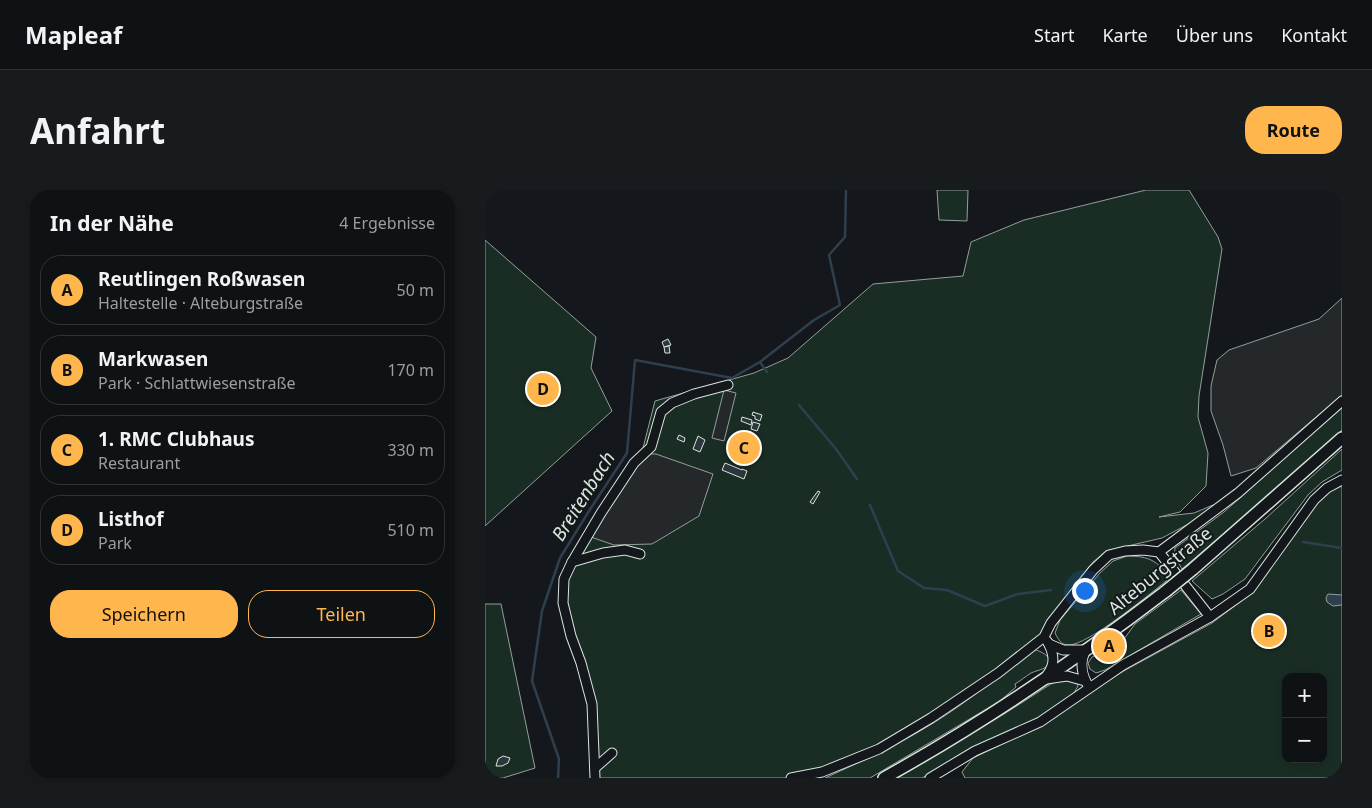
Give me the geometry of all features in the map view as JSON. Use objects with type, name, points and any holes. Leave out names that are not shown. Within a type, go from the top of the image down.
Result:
[{"type":"main road","name":"Alteburgstraße","points":[[884,778],[971,727],[1043,680],[1166,591],[1342,438]]},
{"type":"street","points":[[595,778],[592,704],[563,603],[565,579],[572,562],[601,513],[634,463],[651,447],[661,412],[673,403],[694,394],[728,386]]},
{"type":"street","points":[[1043,680],[1050,672],[1053,663],[1046,640],[1051,623],[1087,577],[1109,555],[1125,551],[1143,550],[1159,552],[1238,492],[1342,401]]},
{"type":"street","points":[[930,778],[975,751],[1040,722],[1087,684],[1209,617],[1250,589],[1314,500],[1327,488],[1342,480]]},
{"type":"street","points":[[572,562],[603,553],[625,550],[640,554]]},
{"type":"street","points":[[1159,552],[1209,617]]},
{"type":"street","points":[[1046,640],[1063,650],[1086,650],[1081,664],[1087,684]]},
{"type":"street","points":[[791,778],[822,772],[879,749],[931,718],[1046,640]]},
{"type":"street","points":[[1043,680],[1067,676],[1087,684]]},
{"type":"street","points":[[595,768],[612,753]]},
{"type":"green space","points":[[937,190],[968,190],[967,221],[939,220]]},
{"type":"green space","points":[[1146,190],[1189,190],[1218,237],[1222,249],[1199,396],[1198,417],[1208,453],[1206,486],[1180,512],[1159,517],[1194,513],[1213,505],[1215,508],[1162,538],[1106,551],[1093,562],[1069,592],[1070,599],[1044,637],[879,749],[791,778],[595,778],[592,704],[571,636],[564,579],[643,448],[655,401],[754,373],[788,358],[873,284],[963,276],[971,242],[1024,220]]},
{"type":"green space","points":[[485,240],[596,337],[591,368],[612,411],[485,526]]},
{"type":"green space","points":[[1342,408],[1342,430],[1182,569],[1174,556],[1175,548],[1224,512]]},
{"type":"green space","points":[[1342,449],[1342,470],[1322,482],[1308,495],[1245,579],[1212,599],[1192,581],[1265,519]]},
{"type":"green space","points":[[1342,484],[1342,778],[965,778],[962,772],[973,758],[1042,725],[1120,673],[1212,623],[1252,593],[1316,503],[1329,491]]},
{"type":"green space","points":[[1127,556],[1147,558],[1161,567],[1171,577],[1104,628],[1077,643],[1066,645],[1062,643],[1055,633],[1060,620],[1100,573],[1113,561]]},
{"type":"green space","points":[[1181,590],[1201,614],[1105,670],[1096,673],[1090,669],[1088,663],[1092,657],[1124,639],[1135,624]]},
{"type":"green space","points":[[485,604],[501,604],[535,768],[503,778],[485,778]]},
{"type":"green space","points":[[1033,649],[1046,655],[1049,663],[1046,667],[1031,673],[1015,684],[1016,687],[1000,701],[870,778],[825,778],[895,745],[948,714]]},
{"type":"green space","points":[[1060,680],[1076,682],[1078,686],[1074,693],[1036,720],[976,748],[922,778],[896,778],[1051,684]]},
{"type":"shaded area","points":[[1342,298],[1342,395],[1256,468],[1231,476],[1211,411],[1211,386],[1217,360],[1229,350],[1319,319]]},
{"type":"shaded area","points":[[724,390],[736,393],[724,441],[712,438]]},
{"type":"shaded area","points":[[649,454],[656,454],[713,474],[699,516],[652,544],[614,545],[588,536],[634,463]]},
{"type":"water","points":[[1328,594],[1342,595],[1342,605],[1333,606],[1327,602]]},
{"type":"building","points":[[668,339],[671,345],[664,347],[662,342]]},
{"type":"building","points":[[669,346],[670,353],[665,353],[664,347]]},
{"type":"building","points":[[753,412],[762,415],[760,421],[755,419],[755,416],[752,415]]},
{"type":"building","points":[[742,417],[752,420],[751,425],[741,421]]},
{"type":"building","points":[[753,422],[760,424],[757,431],[751,429]]},
{"type":"building","points":[[679,435],[685,438],[684,442],[677,439]]},
{"type":"building","points":[[698,436],[705,440],[700,452],[693,449]]},
{"type":"building","points":[[740,437],[741,440],[752,445],[754,450],[752,455],[747,457],[746,460],[731,454],[732,451],[736,452],[734,447],[735,440]]},
{"type":"building","points":[[725,463],[747,471],[744,479],[722,470]]},
{"type":"building","points":[[818,491],[820,492],[813,504],[810,502]]},
{"type":"building","points":[[503,756],[510,758],[508,763],[496,766],[498,759]]},
{"type":"waterway","name":"Breitenbach","points":[[558,778],[559,759],[532,681],[542,611],[560,558],[627,453],[635,360],[732,378],[760,362],[814,320],[840,305],[829,255],[845,237],[846,190]]},
{"type":"waterway","points":[[760,362],[767,372]]},
{"type":"waterway","points":[[799,405],[836,449],[857,479]]},
{"type":"waterway","points":[[870,505],[898,571],[924,588],[947,590],[985,606],[1018,594],[1051,590]]},
{"type":"waterway","points":[[1303,542],[1342,548]]},
{"type":"place","name":"Listhof","points":[[543,389]]},
{"type":"place","name":"1. RMC Clubhaus","points":[[744,448]]},
{"type":"place","name":"Markwasen","points":[[1269,631]]},
{"type":"place","name":"Reutlingen Roßwasen","points":[[1109,646]]}]
